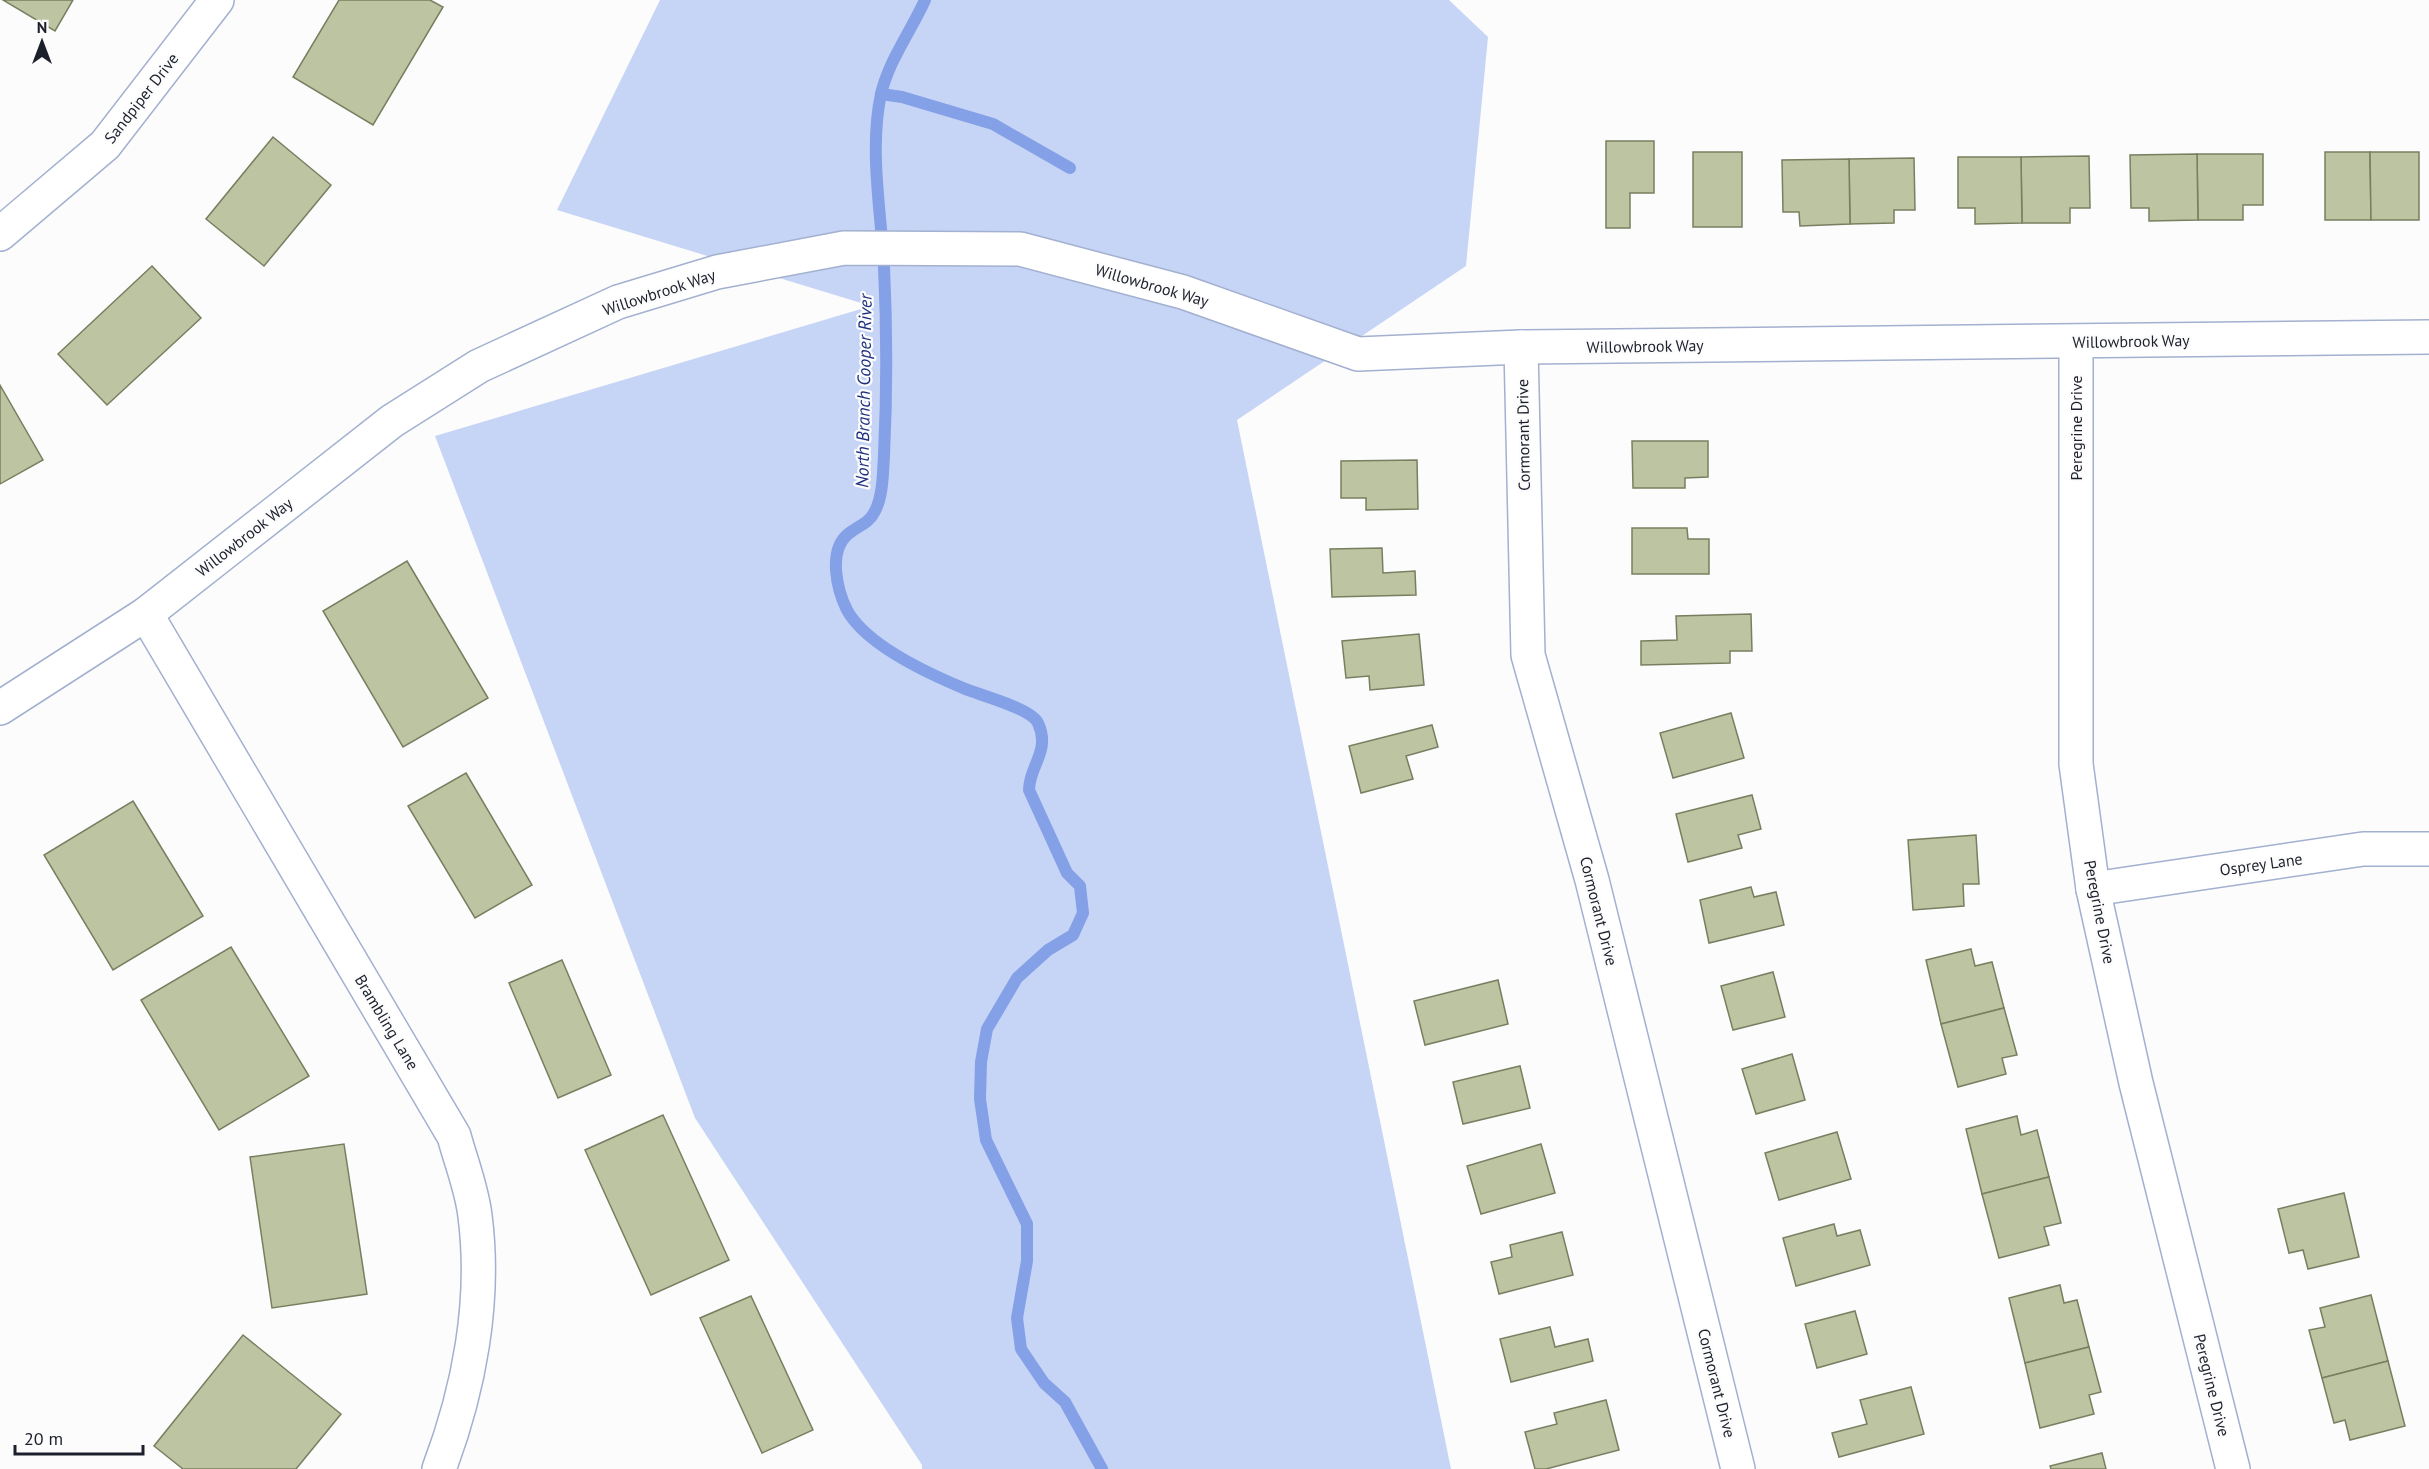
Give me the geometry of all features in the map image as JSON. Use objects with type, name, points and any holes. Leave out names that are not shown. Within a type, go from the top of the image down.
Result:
[{"type":"street","name":"Sandpiper Drive","points":[[0,234],[105,145],[217,0]]},
{"type":"street","name":"Willowbrook Way","points":[[0,708],[146,614],[392,421],[479,366],[618,302],[717,272],[844,248],[1020,249],[1183,292],[1358,354],[1521,347],[2429,337]]},
{"type":"street","name":"Peregrine Drive","points":[[2076,342],[2076,764],[2093,889],[2136,1083],[2233,1469]]},
{"type":"street","name":"Cormorant Drive","points":[[1521,347],[1527,656],[1592,880],[1738,1469]]},
{"type":"street","name":"Brambling Lane","points":[[146,614],[454,1136],[475,1214],[478,1260],[474,1342],[454,1430],[439,1469]]},
{"type":"street","name":"Osprey Lane","points":[[2093,889],[2363,849],[2429,849]]},
{"type":"shaded area","points":[[660,0],[1449,0],[1488,37],[1466,266],[1237,420],[1451,1469],[922,1469],[922,1465],[695,1118],[435,436],[871,306],[557,210]]},
{"type":"building","points":[[3,0],[73,0],[55,31]]},
{"type":"building","points":[[339,0],[430,0],[443,7],[373,125],[293,77]]},
{"type":"building","points":[[273,137],[331,185],[264,266],[206,219]]},
{"type":"building","points":[[1606,141],[1654,141],[1654,193],[1630,193],[1630,228],[1606,228]]},
{"type":"building","points":[[1693,152],[1742,152],[1742,227],[1693,227]]},
{"type":"building","points":[[2325,152],[2370,152],[2371,220],[2325,220]]},
{"type":"building","points":[[2370,152],[2419,152],[2419,220],[2371,220]]},
{"type":"building","points":[[2197,154],[2263,154],[2263,205],[2243,205],[2243,220],[2198,220]]},
{"type":"building","points":[[2197,154],[2198,220],[2149,221],[2149,208],[2131,208],[2130,155]]},
{"type":"building","points":[[2089,156],[2090,208],[2070,208],[2070,223],[2022,223],[2021,157]]},
{"type":"building","points":[[1958,157],[2021,157],[2022,223],[1975,224],[1975,208],[1958,208]]},
{"type":"building","points":[[1914,158],[1915,210],[1894,210],[1894,223],[1850,224],[1849,159]]},
{"type":"building","points":[[1849,159],[1850,224],[1800,226],[1799,212],[1783,212],[1782,160]]},
{"type":"building","points":[[152,266],[201,318],[107,405],[58,354]]},
{"type":"building","points":[[0,385],[43,460],[0,484]]},
{"type":"building","points":[[1632,441],[1708,441],[1708,477],[1685,478],[1685,488],[1633,488]]},
{"type":"building","points":[[1417,460],[1418,509],[1366,510],[1366,498],[1341,498],[1341,461]]},
{"type":"building","points":[[1632,528],[1687,528],[1688,539],[1709,539],[1709,574],[1632,574]]},
{"type":"building","points":[[1382,548],[1383,573],[1415,571],[1416,595],[1332,597],[1330,549]]},
{"type":"building","points":[[407,561],[488,698],[403,747],[323,611]]},
{"type":"building","points":[[1751,614],[1752,651],[1730,651],[1730,663],[1641,665],[1641,641],[1677,640],[1676,616]]},
{"type":"building","points":[[1419,634],[1424,685],[1370,690],[1369,676],[1346,678],[1342,641]]},
{"type":"building","points":[[1731,713],[1744,758],[1673,778],[1660,733]]},
{"type":"building","points":[[1432,725],[1438,747],[1406,756],[1413,779],[1361,793],[1349,746]]},
{"type":"building","points":[[466,773],[532,885],[475,918],[408,806]]},
{"type":"building","points":[[1752,795],[1761,829],[1738,835],[1742,848],[1688,862],[1676,814]]},
{"type":"building","points":[[133,801],[203,916],[113,970],[44,855]]},
{"type":"building","points":[[1976,835],[1979,884],[1963,884],[1964,906],[1913,910],[1908,840]]},
{"type":"building","points":[[1751,887],[1754,897],[1776,892],[1784,925],[1709,943],[1700,900]]},
{"type":"building","points":[[231,947],[309,1076],[219,1130],[141,1000]]},
{"type":"building","points":[[1971,949],[1975,966],[1992,962],[2004,1008],[1941,1024],[1926,960]]},
{"type":"building","points":[[562,960],[611,1075],[558,1098],[509,983]]},
{"type":"building","points":[[1773,972],[1785,1017],[1733,1030],[1721,986]]},
{"type":"building","points":[[1498,980],[1508,1024],[1425,1045],[1414,1001]]},
{"type":"building","points":[[2004,1008],[2017,1055],[2002,1058],[2006,1074],[1958,1087],[1941,1024]]},
{"type":"building","points":[[1792,1054],[1805,1100],[1756,1114],[1742,1069]]},
{"type":"building","points":[[1520,1066],[1530,1108],[1463,1124],[1453,1082]]},
{"type":"building","points":[[663,1115],[729,1260],[651,1295],[585,1150]]},
{"type":"building","points":[[2017,1116],[2021,1135],[2037,1130],[2049,1177],[1982,1194],[1966,1129]]},
{"type":"building","points":[[1837,1132],[1851,1179],[1779,1200],[1765,1153]]},
{"type":"building","points":[[344,1144],[367,1294],[272,1308],[250,1157]]},
{"type":"building","points":[[1541,1144],[1555,1193],[1481,1214],[1467,1166]]},
{"type":"building","points":[[2049,1177],[2061,1223],[2044,1227],[2049,1245],[1999,1258],[1982,1194]]},
{"type":"building","points":[[2344,1193],[2359,1257],[2308,1269],[2303,1250],[2289,1253],[2278,1209]]},
{"type":"building","points":[[1834,1224],[1837,1236],[1860,1230],[1870,1265],[1796,1286],[1783,1238]]},
{"type":"building","points":[[1562,1232],[1573,1275],[1499,1294],[1491,1262],[1512,1257],[1510,1245]]},
{"type":"building","points":[[2060,1285],[2064,1303],[2077,1300],[2089,1347],[2025,1363],[2009,1298]]},
{"type":"building","points":[[2371,1295],[2388,1361],[2322,1378],[2309,1330],[2325,1327],[2320,1308]]},
{"type":"building","points":[[751,1296],[813,1430],[762,1453],[700,1318]]},
{"type":"building","points":[[1855,1311],[1867,1354],[1817,1368],[1805,1324]]},
{"type":"building","points":[[1550,1327],[1555,1347],[1588,1339],[1593,1361],[1511,1382],[1500,1339]]},
{"type":"building","points":[[243,1335],[341,1414],[296,1469],[183,1469],[154,1446]]},
{"type":"building","points":[[2089,1347],[2101,1392],[2089,1395],[2094,1414],[2040,1428],[2025,1363]]},
{"type":"building","points":[[2388,1361],[2405,1426],[2350,1440],[2345,1420],[2334,1423],[2322,1378]]},
{"type":"building","points":[[1911,1387],[1924,1434],[1839,1457],[1832,1433],[1867,1424],[1860,1400]]},
{"type":"building","points":[[1606,1400],[1619,1450],[1546,1469],[1535,1469],[1525,1432],[1557,1424],[1554,1413]]},
{"type":"building","points":[[2102,1453],[2106,1469],[2051,1469],[2050,1466]]},
{"type":"waterway","name":"North Branch Cooper River","points":[[925,0],[889,69],[881,94],[876,136],[886,338],[885,432],[881,491],[878,505],[872,515],[841,542],[836,571],[840,592],[847,610],[868,635],[899,656],[932,674],[1026,712],[1038,723],[1041,733],[1041,750],[1032,773],[1029,790],[1067,873],[1080,886],[1083,913],[1073,935],[1048,950],[1017,978],[987,1029],[981,1062],[980,1099],[986,1140],[1027,1224],[1027,1261],[1017,1318],[1021,1349],[1044,1383],[1065,1402],[1102,1469]]},
{"type":"waterway","points":[[881,94],[902,97],[993,124],[1070,168]]}]
